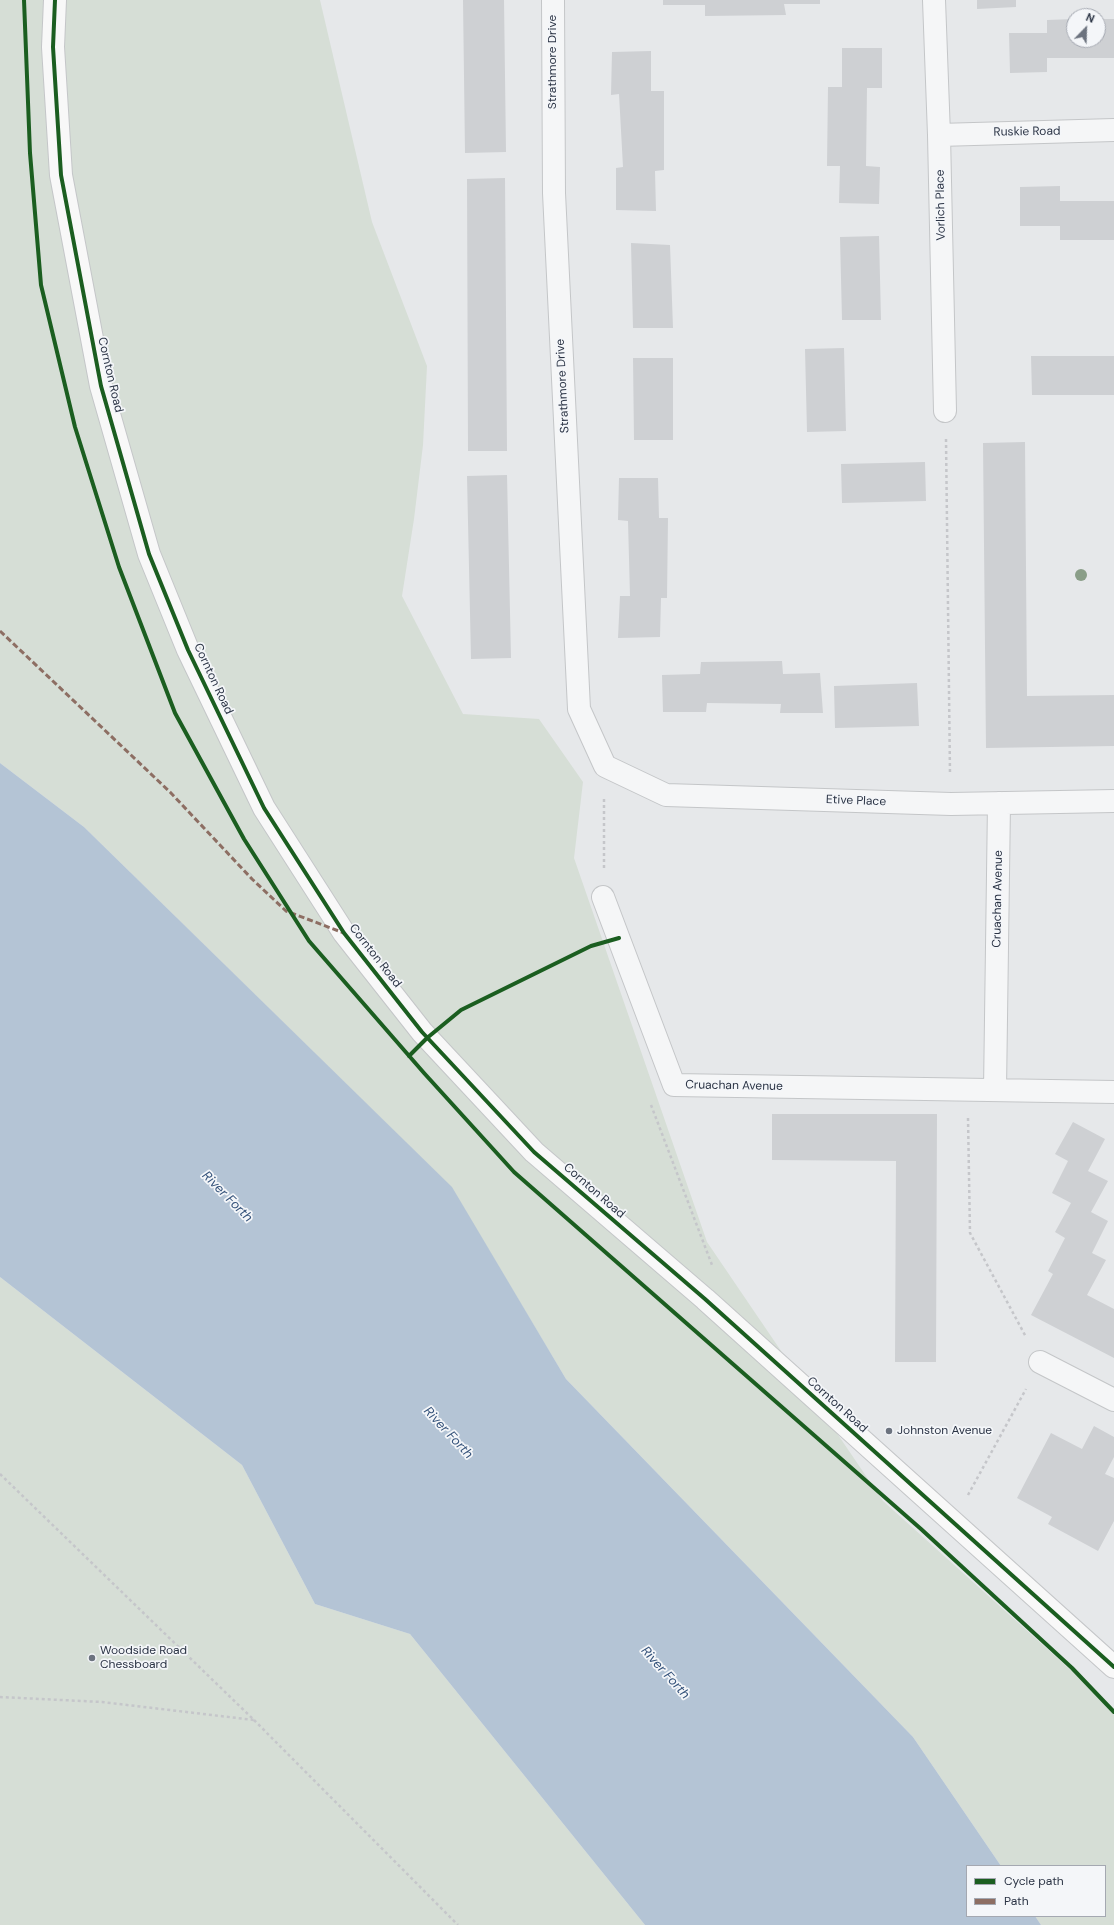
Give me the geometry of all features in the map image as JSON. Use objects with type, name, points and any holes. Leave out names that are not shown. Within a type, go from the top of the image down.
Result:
[{"type":"main road","name":"Cornton Road","points":[[55,0],[53,47],[61,175],[101,386],[149,554],[188,650],[264,808],[344,933],[427,1038],[534,1152],[704,1299],[1114,1667]]},
{"type":"street","name":"Strathmore Drive","points":[[553,0],[554,193],[579,709],[605,766]]},
{"type":"street","name":"Vorlich Place","points":[[934,0],[939,135],[945,411]]},
{"type":"street","name":"Ruskie Road","points":[[939,135],[1114,130]]},
{"type":"street","name":"Etive Place","points":[[605,766],[666,795],[951,804],[1114,801]]},
{"type":"street","name":"Cruachan Avenue","points":[[995,1090],[999,803]]},
{"type":"street","name":"Cruachan Avenue","points":[[603,896],[674,1085],[1114,1092]]},
{"type":"street","points":[[1040,1362],[1114,1400]]},
{"type":"path","points":[[945,411],[951,804]]},
{"type":"path","points":[[603,896],[605,766]]},
{"type":"path","points":[[952,1522],[1040,1362],[970,1233],[968,1090]]},
{"type":"path","points":[[649,1100],[713,1268]]},
{"type":"path","points":[[0,1474],[254,1720],[458,1925]]},
{"type":"path","points":[[0,1698],[102,1702],[254,1720]]},
{"type":"shaded area","points":[[0,0],[320,0],[372,222],[427,366],[423,445],[414,519],[402,596],[463,714],[539,719],[583,782],[574,858],[707,1242],[883,1501],[1114,1709],[1114,1925],[1041,1925],[1036,1917],[1106,1917],[1106,1865],[1000,1865],[913,1737],[566,1379],[451,1187],[84,827],[0,763]]},
{"type":"shaded area","points":[[0,1277],[242,1465],[315,1604],[410,1634],[645,1925],[0,1925]]},
{"type":"water","name":"River Forth","points":[[0,763],[84,827],[452,1187],[566,1379],[913,1737],[1000,1865],[966,1865],[966,1917],[1036,1917],[1041,1925],[645,1925],[410,1634],[315,1604],[242,1465],[0,1277]]},
{"type":"building","points":[[463,0],[504,0],[506,152],[465,153]]},
{"type":"building","points":[[663,0],[820,0],[820,4],[784,4],[786,15],[705,16],[705,5],[663,5]]},
{"type":"building","points":[[977,0],[1016,0],[1016,7],[977,9]]},
{"type":"building","points":[[1066,19],[1066,48],[1106,48],[1106,19],[1114,19],[1114,58],[1047,58],[1047,72],[1010,73],[1009,33],[1047,33],[1047,20]]},
{"type":"building","points":[[842,48],[882,48],[882,88],[867,88],[866,166],[880,167],[879,204],[839,203],[840,166],[827,166],[828,87],[842,87]]},
{"type":"building","points":[[651,51],[651,91],[664,91],[664,170],[655,171],[656,211],[616,210],[616,168],[623,167],[619,94],[611,95],[612,52]]},
{"type":"building","points":[[505,178],[507,451],[468,451],[467,179]]},
{"type":"building","points":[[1060,186],[1060,201],[1114,201],[1114,240],[1060,240],[1060,226],[1020,226],[1020,187]]},
{"type":"building","points":[[879,236],[881,320],[842,320],[840,237]]},
{"type":"building","points":[[631,243],[670,245],[673,328],[633,328]]},
{"type":"building","points":[[844,348],[846,431],[807,432],[805,349]]},
{"type":"building","points":[[1031,356],[1114,356],[1114,395],[1032,395]]},
{"type":"building","points":[[633,358],[673,358],[673,440],[634,440]]},
{"type":"building","points":[[1025,442],[1027,696],[1114,695],[1114,746],[986,748],[983,443]]},
{"type":"building","points":[[925,462],[926,501],[842,503],[841,464]]},
{"type":"building","points":[[507,475],[511,658],[471,659],[467,476]]},
{"type":"building","points":[[619,478],[658,478],[659,518],[668,518],[667,598],[661,598],[660,637],[618,638],[620,596],[630,596],[628,521],[618,520]]},
{"type":"building","points":[[782,661],[783,674],[820,673],[823,713],[780,713],[781,704],[707,703],[706,712],[663,712],[662,675],[700,674],[701,662]]},
{"type":"building","points":[[917,683],[919,726],[835,728],[834,686]]},
{"type":"building","points":[[772,1114],[937,1114],[936,1362],[895,1362],[896,1161],[772,1160]]},
{"type":"building","points":[[1073,1122],[1105,1139],[1088,1171],[1108,1181],[1091,1212],[1108,1221],[1092,1253],[1106,1260],[1087,1295],[1114,1309],[1114,1358],[1031,1315],[1053,1274],[1048,1271],[1065,1238],[1055,1232],[1071,1203],[1052,1193],[1068,1161],[1055,1154]]},
{"type":"building","points":[[1094,1426],[1114,1437],[1114,1457],[1105,1474],[1114,1478],[1114,1521],[1098,1551],[1048,1524],[1052,1517],[1017,1498],[1051,1433],[1082,1449]]},
{"type":"marked path","points":[[0,631],[170,792],[252,879],[286,911],[344,933]]},
{"type":"cycle path","points":[[24,0],[30,153],[41,285],[75,427],[119,567],[175,713],[244,839],[309,941],[424,1073],[514,1172],[921,1529],[1072,1668],[1114,1712]]},
{"type":"cycle path","points":[[55,0],[53,47],[61,175],[101,386],[149,554],[188,650],[264,808],[344,933],[422,1032],[534,1152],[705,1299],[1114,1667]]},
{"type":"cycle path","points":[[409,1056],[427,1038],[461,1010],[591,946],[619,938]]},
{"type":"place","name":"Johnston Avenue","points":[[889,1431]]},
{"type":"place","name":"Woodside Road Chessboard","points":[[92,1658]]}]
